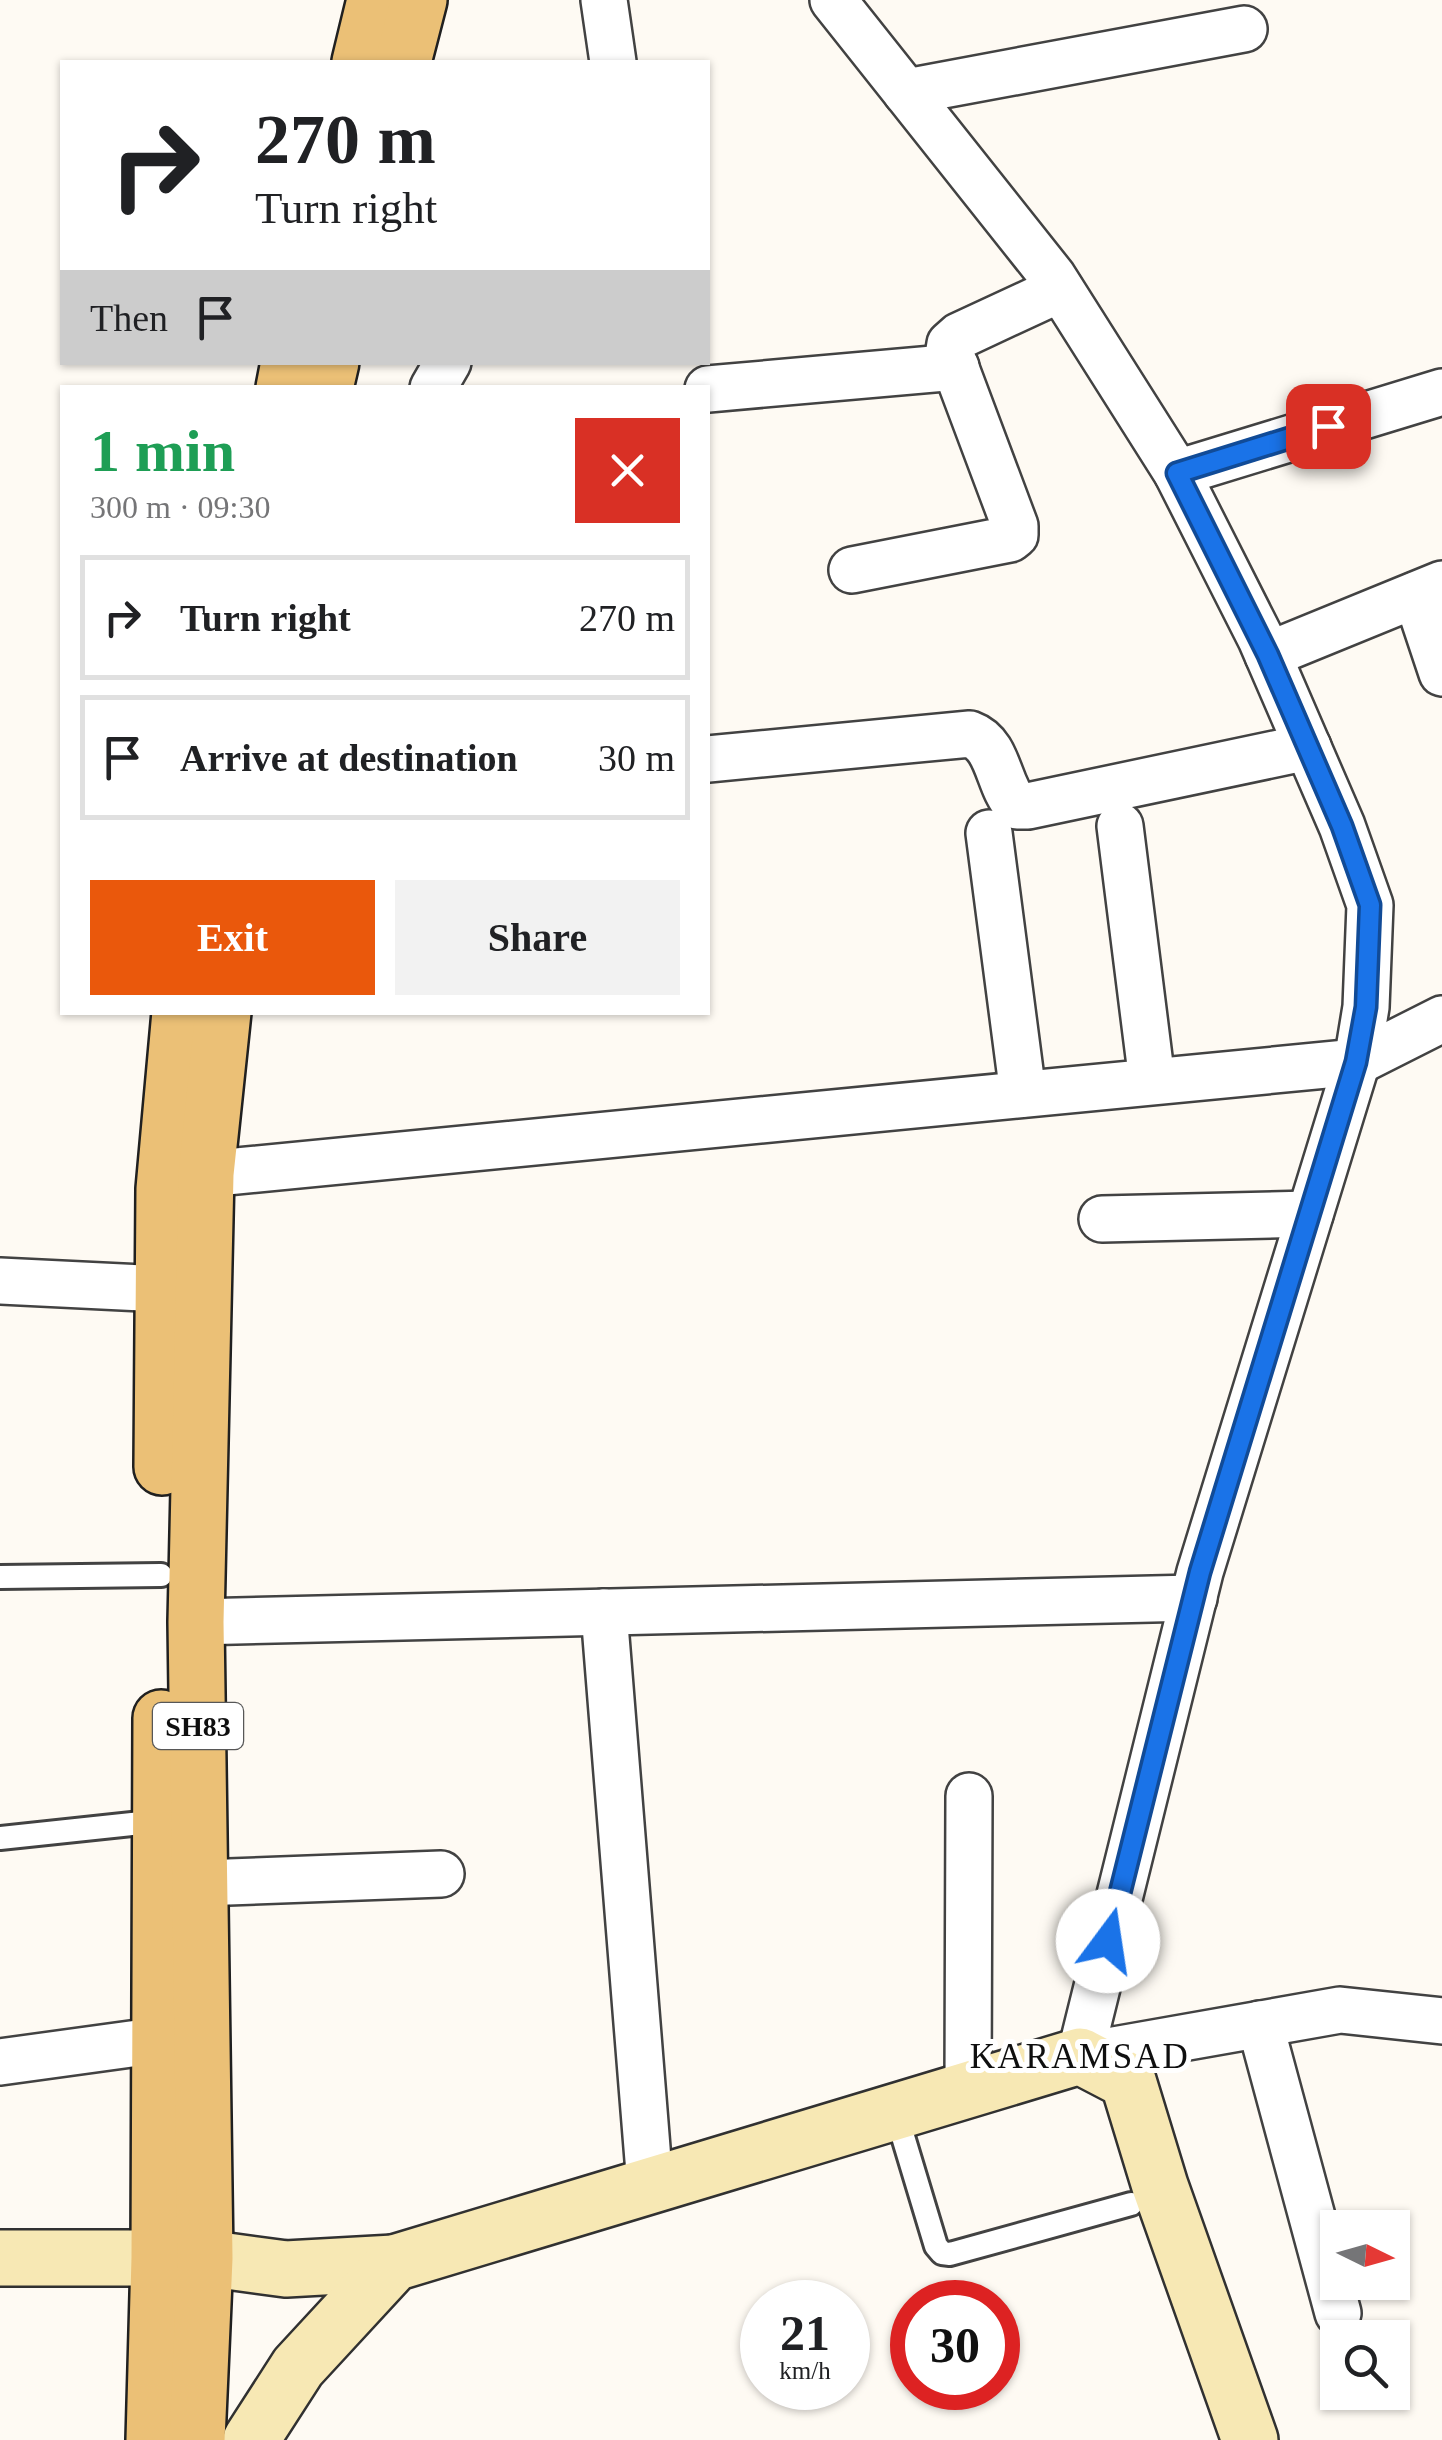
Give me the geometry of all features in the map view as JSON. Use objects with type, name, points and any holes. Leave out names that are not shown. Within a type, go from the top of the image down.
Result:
[{"type":"main road","points":[[360,60],[375,0]]},
{"type":"main road","points":[[404,60],[419,0]]},
{"type":"main road","name":"SH83","points":[[180,1015],[164,1189],[160,2040],[197,2440]]},
{"type":"main road","name":"SH83","points":[[154,2440],[182,2258],[200,1883],[196,1622],[206,1174],[223,1015]]},
{"type":"street","points":[[604,0],[613,60]]},
{"type":"street","points":[[832,0],[1054,277],[1177,473],[1268,655],[1342,826],[1370,905],[1366,1007],[1356,1062],[1194,1598],[1080,2056]]},
{"type":"street","points":[[906,92],[1244,29]]},
{"type":"street","points":[[852,570],[1015,535],[950,344],[959,336],[1060,289]]},
{"type":"street","points":[[710,389],[956,366]]},
{"type":"street","points":[[1177,473],[1442,392]]},
{"type":"street","points":[[1268,655],[1429,590],[1442,673]]},
{"type":"street","points":[[710,759],[970,734],[981,738],[988,747],[1010,798],[1017,806],[1028,806],[1308,748]]},
{"type":"street","points":[[1120,826],[1152,1081]]},
{"type":"street","points":[[989,833],[1023,1094]]},
{"type":"street","points":[[206,1174],[1356,1062],[1442,1019]]},
{"type":"street","points":[[1102,1218],[1310,1214]]},
{"type":"street","points":[[0,1281],[163,1289]]},
{"type":"street","points":[[196,1622],[1194,1598]]},
{"type":"street","points":[[604,1612],[650,2185]]},
{"type":"street","points":[[968,2088],[970,1796]]},
{"type":"street","points":[[200,1883],[440,1874]]},
{"type":"street","points":[[0,2258],[182,2258],[286,2269],[394,2263],[1080,2056],[1340,2010],[1442,2021]]},
{"type":"street","points":[[1260,2024],[1338,2312]]},
{"type":"street","points":[[0,2062],[160,2040]]},
{"type":"street","points":[[1080,2056],[1128,2081],[1160,2186],[1250,2440]]},
{"type":"street","points":[[251,2440],[298,2367],[394,2263]]},
{"type":"lane","points":[[0,1577],[161,1575]]},
{"type":"lane","points":[[0,1838],[160,1821]]},
{"type":"lane","points":[[895,2110],[936,2246],[942,2254],[1131,2204]]},
{"type":"district","name":"KARAMSAD","points":[[1080,2056]]},
{"type":"route","points":[[1108,1941],[1200,1572],[1356,1062],[1366,1007],[1370,905],[1342,826],[1268,655],[1177,473],[1328,426]]}]
